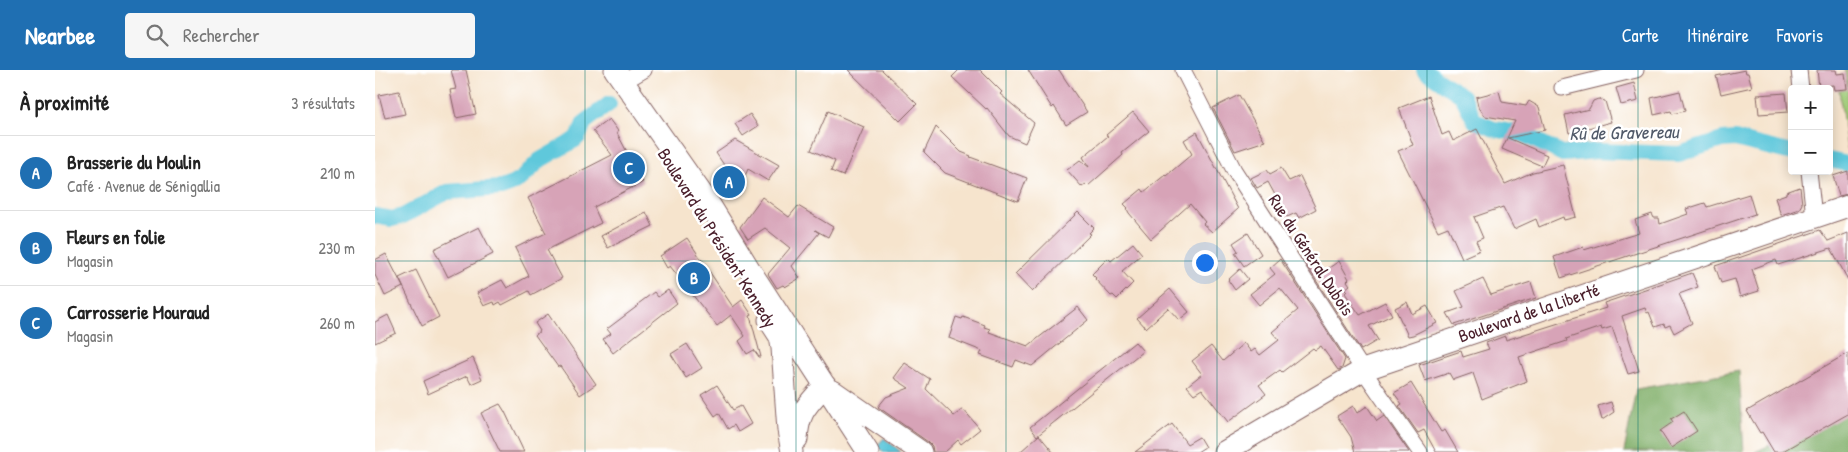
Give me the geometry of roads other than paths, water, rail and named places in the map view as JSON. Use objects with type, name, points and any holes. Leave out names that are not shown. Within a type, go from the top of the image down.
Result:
[{"type":"main road","name":"Boulevard du Président Kennedy","points":[[603,70],[647,128],[753,290],[779,337],[782,348],[792,452]]},
{"type":"main road","points":[[620,76],[710,205],[868,452]]},
{"type":"main road","name":"Boulevard de la Liberté","points":[[1224,452],[1363,370],[1848,206]]},
{"type":"main road","points":[[796,452],[801,414],[806,405],[825,385]]},
{"type":"main road","points":[[825,385],[921,452]]},
{"type":"street","points":[[620,76],[644,70]]},
{"type":"street","name":"Rue du Général Dubois","points":[[1183,70],[1233,170],[1363,370],[1420,452]]},
{"type":"street","points":[[1562,88],[1636,70]]},
{"type":"street","points":[[1799,70],[1801,85]]},
{"type":"street","points":[[1809,175],[1814,217]]},
{"type":"water","points":[[884,438],[901,452],[884,452],[877,446]]},
{"type":"waterway","name":"Rû de Gravereau","points":[[1424,70],[1462,96],[1475,121],[1494,129],[1523,134],[1563,154],[1597,151],[1679,154],[1722,140],[1735,139],[1788,152]]},
{"type":"waterway","name":"Rû de Gravereau","points":[[375,216],[392,219],[403,216],[447,192],[501,188],[512,184],[522,178],[540,160],[575,140],[579,136],[584,123],[609,104]]},
{"type":"waterway","points":[[1833,161],[1848,164]]},
{"type":"place","name":"Carrosserie Mouraud","points":[[629,168]]},
{"type":"place","name":"Brasserie du Moulin","points":[[729,182]]},
{"type":"place","name":"Fleurs en folie","points":[[694,278]]}]
